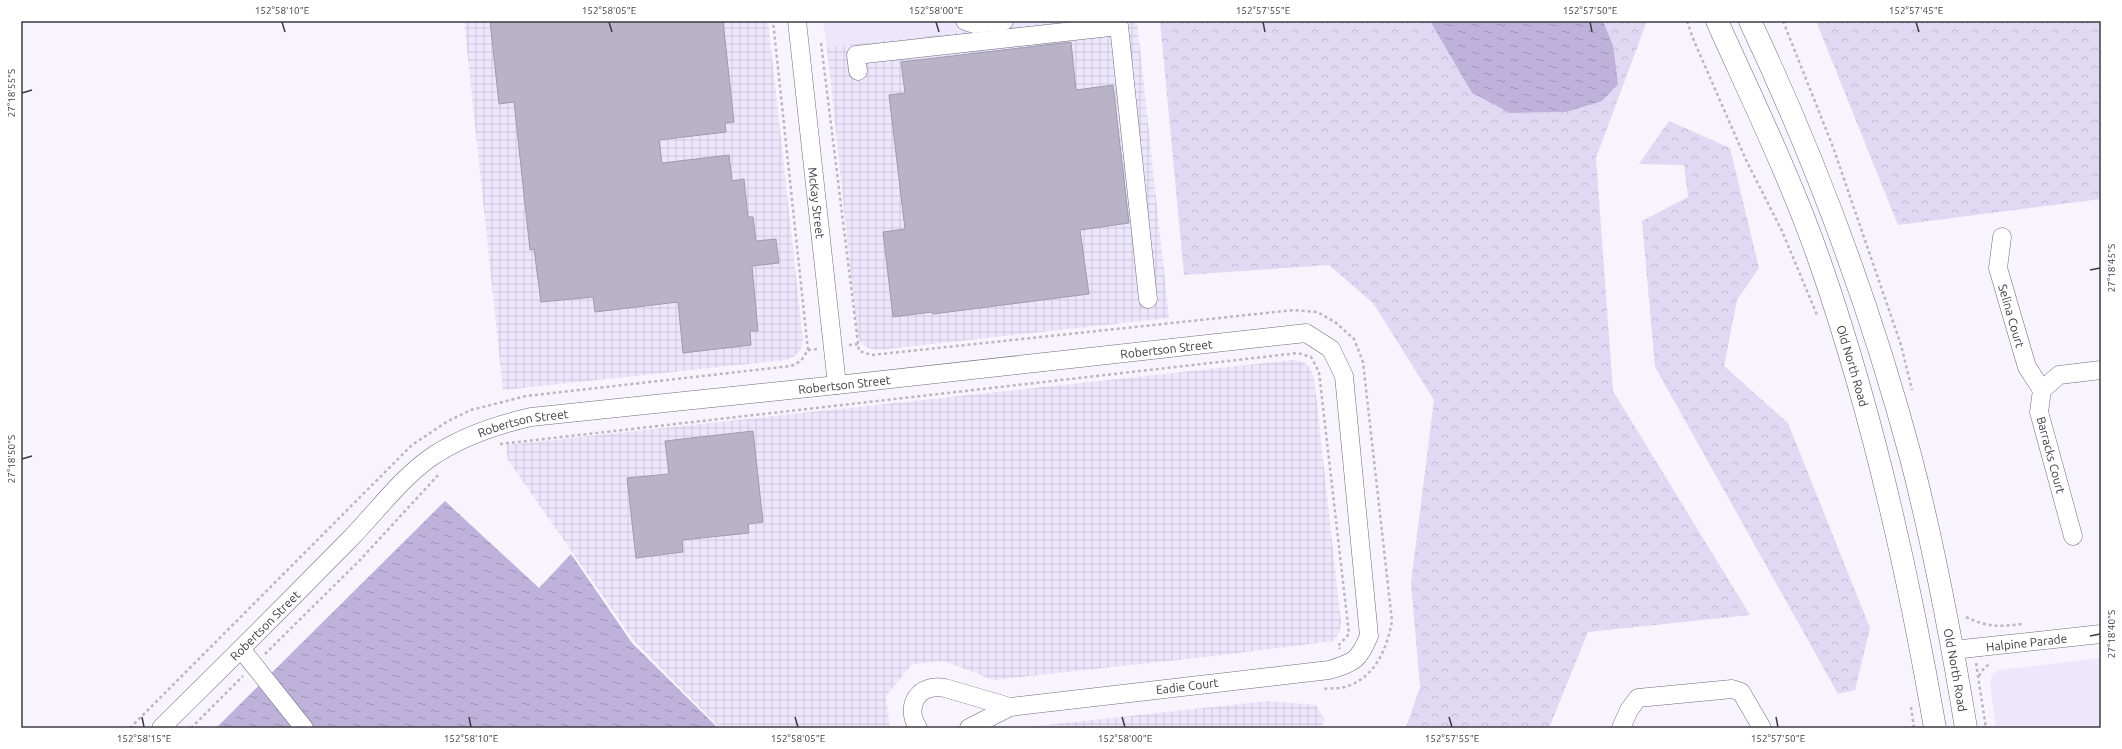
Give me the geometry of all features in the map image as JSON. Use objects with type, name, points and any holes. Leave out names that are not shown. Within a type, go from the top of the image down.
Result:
[{"type":"main road","name":"Old North Road","points":[[1717,21],[1791,187],[1821,264],[1868,418],[1902,556],[1935,728]]},
{"type":"main road","name":"Old North Road","points":[[1750,21],[1822,189],[1859,288],[1888,379],[1925,518],[1953,650],[1966,728]]},
{"type":"street","name":"McKay Street","points":[[797,21],[837,385]]},
{"type":"street","points":[[965,21],[974,24],[1004,21]]},
{"type":"street","points":[[858,72],[856,55],[1119,26],[1148,299]]},
{"type":"street","name":"Selina Court","points":[[2002,237],[1998,268],[2027,367],[2042,390]]},
{"type":"street","name":"Robertson Street","points":[[161,728],[356,533],[393,491],[418,467],[447,447],[504,423],[531,417],[1306,333],[1331,349],[1344,376],[1369,636],[1360,655]]},
{"type":"street","points":[[2042,390],[2059,375],[2101,370]]},
{"type":"street","name":"Barracks Court","points":[[2042,390],[2039,412],[2074,536]]},
{"type":"street","name":"Halpine Parade","points":[[1953,650],[2101,634]]},
{"type":"street","points":[[241,649],[304,728]]},
{"type":"street","name":"Eadie Court","points":[[969,728],[1010,707],[1329,670],[1351,663],[1360,655]]},
{"type":"street","name":"Eadie Court","points":[[918,728],[913,718],[913,703],[920,692],[927,688],[937,686],[1010,707]]},
{"type":"street","points":[[1621,728],[1629,710],[1638,698],[1732,689],[1741,692],[1762,728]]},
{"type":"path","points":[[526,396],[791,366],[801,361],[808,350],[773,21]]},
{"type":"path","points":[[1687,21],[1694,41],[1746,160],[1782,230],[1817,317]]},
{"type":"path","points":[[821,43],[859,351],[872,355],[1294,310],[1317,312],[1336,322],[1354,339],[1363,362],[1392,621],[1389,639],[1376,665],[1348,686],[1316,690]]},
{"type":"path","points":[[849,345],[858,344]]},
{"type":"path","points":[[808,350],[814,350]]},
{"type":"path","points":[[498,444],[1298,353],[1311,357],[1319,372],[1349,634],[1338,646],[1341,650]]},
{"type":"path","points":[[191,728],[360,560],[442,470]]},
{"type":"path","points":[[1966,617],[1981,624],[1996,627],[2026,624]]},
{"type":"path","points":[[1979,677],[1986,728]]},
{"type":"path","points":[[1910,704],[1914,728]]},
{"type":"shaded area","points":[[464,21],[768,21],[803,340],[801,349],[795,356],[786,360],[503,390]]},
{"type":"shaded area","points":[[823,21],[1067,21],[827,47]]},
{"type":"shaded area","points":[[1067,21],[1137,21],[1169,318],[878,350],[868,348],[861,343],[857,333],[827,47]]},
{"type":"shaded area","points":[[1293,360],[1303,362],[1310,368],[1314,377],[1341,623],[1339,633],[1333,641],[1205,657],[993,680],[944,661],[912,664],[886,696],[890,728],[720,728],[634,641],[508,460],[506,445]]},
{"type":"shaded area","points":[[2101,658],[2101,728],[1996,728],[1990,684],[1992,675],[1999,670]]},
{"type":"shaded area","points":[[1268,701],[1316,705],[1324,719],[1322,728],[1019,728]]},
{"type":"green space","points":[[1160,21],[1430,21],[1472,93],[1510,113],[1566,112],[1613,45],[1603,21],[1647,21],[1596,158],[1613,391],[1750,615],[1588,632],[1549,728],[1406,728],[1420,687],[1411,583],[1434,400],[1373,303],[1329,265],[1184,275]]},
{"type":"green space","points":[[1816,21],[2101,21],[2101,199],[1898,225]]},
{"type":"green space","points":[[1669,121],[1730,148],[1759,268],[1737,300],[1724,366],[1788,423],[1870,628],[1855,690],[1838,694],[1655,367],[1642,221],[1688,197],[1684,165],[1639,164]]},
{"type":"water","points":[[1430,21],[1603,21],[1613,45],[1618,84],[1602,101],[1566,112],[1510,113],[1472,93]]},
{"type":"water","points":[[445,501],[539,588],[571,554],[632,643],[718,728],[216,728]]},
{"type":"building","points":[[490,21],[723,21],[734,122],[725,123],[726,132],[659,140],[662,163],[729,155],[732,181],[744,179],[748,217],[753,217],[756,241],[776,239],[779,263],[752,266],[758,331],[750,331],[751,345],[683,353],[678,302],[595,312],[593,297],[541,302],[534,249],[530,250],[514,102],[499,104]]},
{"type":"building","points":[[1071,42],[1076,90],[1113,85],[1129,223],[1080,230],[1089,294],[933,314],[932,312],[893,317],[883,232],[905,229],[889,95],[905,93],[901,62]]},
{"type":"building","points":[[753,431],[763,522],[748,524],[749,533],[682,540],[683,552],[636,558],[627,478],[669,474],[665,441]]}]
